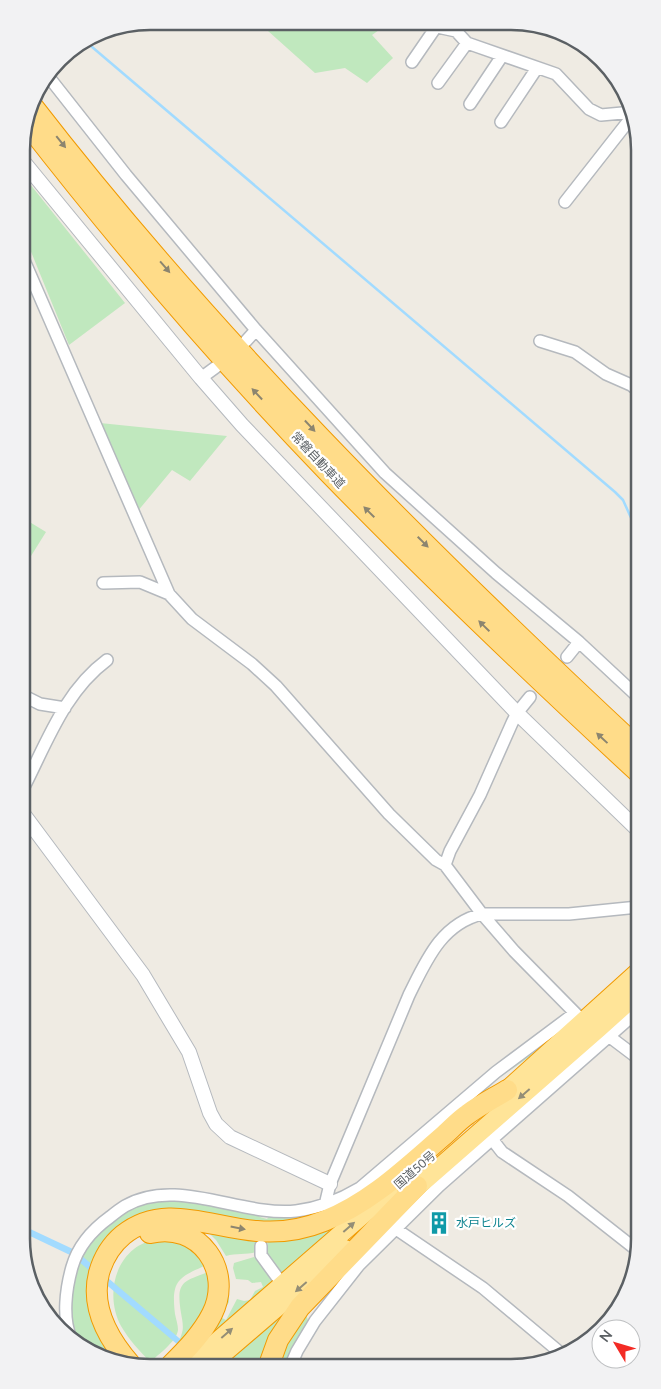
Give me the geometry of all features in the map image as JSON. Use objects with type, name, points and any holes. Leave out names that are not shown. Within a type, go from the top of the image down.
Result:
[{"type":"highway","name":"常磐自動車道","points":[[37,111],[165,268],[341,460],[461,580],[631,741]]},
{"type":"highway","name":"常磐自動車道","points":[[32,129],[154,279],[321,464],[536,677],[631,765]]},
{"type":"highway","name":"国道50号","points":[[217,1359],[417,1186],[488,1134],[592,1025],[631,980]]},
{"type":"highway","name":"国道50号","points":[[197,1359],[507,1090],[631,997]]},
{"type":"highway","points":[[125,1356],[107,1331],[101,1318],[96,1296],[98,1275],[106,1255],[127,1232],[146,1222],[167,1218],[196,1220],[258,1232],[287,1231],[319,1223],[354,1207],[371,1195],[393,1179],[468,1114],[507,1090]]},
{"type":"highway","points":[[271,1359],[280,1335],[300,1307],[417,1186]]},
{"type":"highway","points":[[139,1359],[117,1330],[110,1312],[107,1286],[115,1263],[129,1244],[143,1235],[166,1231],[189,1236],[202,1246],[213,1261],[219,1279],[218,1297],[212,1314],[200,1333],[176,1359]]},
{"type":"street","points":[[412,62],[434,30]]},
{"type":"street","points":[[451,30],[456,31],[467,43],[556,74],[589,109],[601,115],[625,113]]},
{"type":"street","points":[[438,83],[467,43]]},
{"type":"street","points":[[470,104],[502,56]]},
{"type":"street","points":[[501,122],[537,68]]},
{"type":"street","points":[[52,81],[126,175],[256,330],[385,473],[496,572],[579,642],[631,690]]},
{"type":"street","points":[[565,202],[627,120]]},
{"type":"street","points":[[30,170],[200,378],[242,425],[339,529],[517,713],[631,823]]},
{"type":"street","points":[[30,274],[168,594],[192,619],[252,664],[276,686],[389,814],[436,860],[445,865],[482,914],[514,951],[592,1025],[631,1053]]},
{"type":"street","points":[[246,341],[256,330]]},
{"type":"street","points":[[540,341],[575,352],[606,374],[631,384]]},
{"type":"street","points":[[200,378],[216,367]]},
{"type":"street","points":[[103,584],[140,582],[168,594]]},
{"type":"street","points":[[567,657],[579,642]]},
{"type":"street","points":[[30,775],[65,708],[84,680],[107,660]]},
{"type":"street","points":[[445,865],[450,851],[480,795],[517,713],[530,697]]},
{"type":"street","points":[[30,699],[40,704],[65,708]]},
{"type":"street","points":[[30,823],[143,975],[189,1052],[216,1124],[230,1137],[330,1184]]},
{"type":"street","points":[[325,1205],[330,1184],[405,1004],[422,969],[447,932],[456,924],[482,914],[569,914],[631,908]]},
{"type":"street","points":[[67,1325],[69,1277],[78,1251],[91,1233],[125,1205],[138,1200],[181,1195],[263,1214],[296,1211],[339,1200],[360,1188],[496,1072],[592,1025],[631,1013]]},
{"type":"street","points":[[293,1359],[315,1321],[359,1265],[439,1186],[488,1134],[502,1152],[568,1196],[631,1246]]},
{"type":"street","points":[[396,1229],[483,1288],[557,1350]]},
{"type":"street","points":[[261,1246],[260,1255],[278,1277]]},
{"type":"street","points":[[306,1310],[315,1321]]},
{"type":"green space","points":[[267,30],[379,30],[372,35],[393,58],[367,83],[345,68],[315,73]]},
{"type":"green space","points":[[30,184],[125,303],[69,345],[30,249]]},
{"type":"green space","points":[[100,423],[227,436],[190,481],[172,470],[137,512]]},
{"type":"green space","points":[[30,522],[46,532],[30,558]]},
{"type":"green space","points":[[571,1021],[552,1041],[499,1078],[405,1161],[335,1211],[284,1226],[177,1212],[96,1262],[119,1355],[97,1347],[76,1333],[71,1315],[73,1282],[78,1265],[94,1237],[113,1219],[148,1201],[176,1199],[256,1213],[260,1217],[267,1219],[271,1214],[334,1207],[495,1077]]},
{"type":"green space","points":[[354,1211],[281,1275],[266,1258],[268,1238]]},
{"type":"green space","points":[[203,1227],[260,1238],[256,1252],[226,1256],[216,1240]]},
{"type":"green space","points":[[154,1239],[193,1246],[207,1265],[183,1277],[176,1287],[174,1303],[178,1328],[177,1334],[167,1348],[154,1359],[147,1359],[131,1341],[121,1326],[114,1306],[114,1285],[120,1265],[126,1256],[139,1246]]},
{"type":"green space","points":[[254,1257],[276,1280],[206,1341],[224,1289],[229,1293],[229,1302],[220,1317],[226,1320],[237,1299],[250,1300],[255,1291],[263,1287],[261,1282],[252,1283],[248,1280],[236,1279],[233,1268],[234,1263]]},
{"type":"green space","points":[[211,1271],[206,1310],[167,1359],[161,1359],[175,1346],[183,1331],[180,1294],[183,1284]]},
{"type":"green space","points":[[295,1305],[266,1359],[230,1359],[280,1315]]},
{"type":"green space","points":[[305,1312],[309,1323],[290,1359],[278,1359]]},
{"type":"water","points":[[30,1229],[75,1250],[204,1359],[195,1359],[72,1256],[30,1236]]},
{"type":"waterway","points":[[91,46],[615,492],[623,500],[631,518]]},
{"type":"place","name":"水戸ヒルズ","points":[[439,1223]]}]
